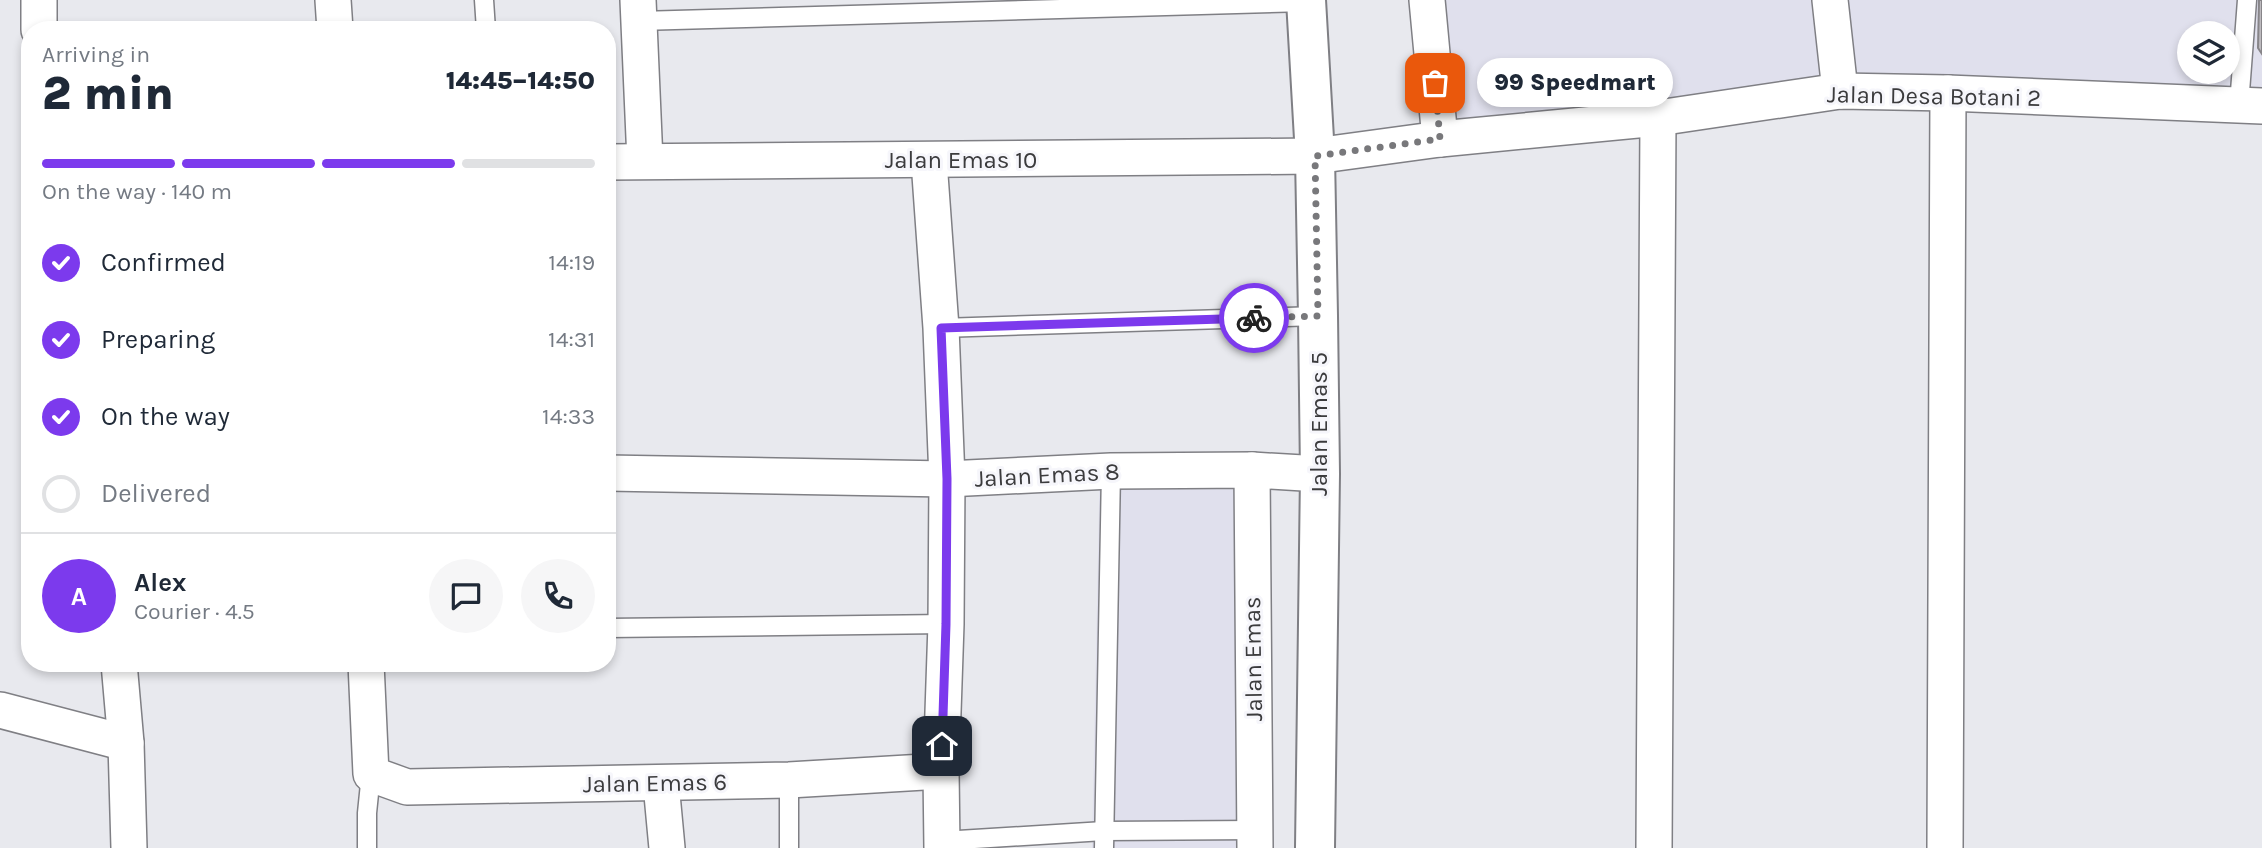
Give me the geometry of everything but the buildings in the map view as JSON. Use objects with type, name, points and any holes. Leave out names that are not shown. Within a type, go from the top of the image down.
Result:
[{"type":"street","points":[[39,0],[39,21]]},
{"type":"street","points":[[333,0],[334,21]]},
{"type":"street","points":[[1427,0],[1440,139]]},
{"type":"street","points":[[1830,0],[1840,91]]},
{"type":"street","name":"Jalan Emas 5","points":[[1306,1],[1315,156],[1320,474],[1315,848]]},
{"type":"street","points":[[638,11],[645,161]]},
{"type":"street","name":"Jalan Desa Botani 2","points":[[1315,156],[1440,139],[1658,118],[1840,91],[2250,105]]},
{"type":"street","points":[[1945,848],[1948,93]]},
{"type":"street","points":[[1654,848],[1658,118]]},
{"type":"street","name":"Jalan Emas 10","points":[[616,162],[1315,156]]},
{"type":"street","points":[[929,161],[941,328],[947,479],[942,845]]},
{"type":"street","name":"Jalan Emas 8","points":[[616,473],[947,479],[1111,471],[1252,470],[1320,474]]},
{"type":"street","name":"Jalan Emas","points":[[1252,470],[1255,839]]},
{"type":"street","points":[[120,672],[129,848]]},
{"type":"street","points":[[366,672],[371,774]]},
{"type":"street","points":[[0,710],[125,743]]},
{"type":"street","name":"Jalan Emas 6","points":[[371,774],[407,787],[661,784],[941,771]]},
{"type":"street","points":[[661,784],[667,848]]},
{"type":"lane","points":[[484,0],[485,21]]},
{"type":"lane","points":[[2247,0],[2250,105]]},
{"type":"lane","points":[[638,11],[1306,1]]},
{"type":"lane","points":[[941,328],[1318,316]]},
{"type":"lane","points":[[1104,839],[1111,471]]},
{"type":"lane","points":[[616,628],[946,624]]},
{"type":"lane","points":[[367,848],[371,774]]},
{"type":"lane","points":[[789,780],[789,848]]},
{"type":"lane","points":[[942,845],[1104,839],[1255,839]]},
{"type":"shaded area","points":[[1415,0],[2262,0],[2262,117],[1840,103],[1431,153]]},
{"type":"shaded area","points":[[1100,458],[1265,458],[1266,848],[1092,848]]},
{"type":"way so far","points":[[1254,318],[1318,316],[1315,156],[1440,139],[1435,83]]},
{"type":"place","name":"99 Speedmart","points":[[1435,83]]},
{"type":"route","points":[[942,746],[947,479],[941,328],[1254,318]]}]
